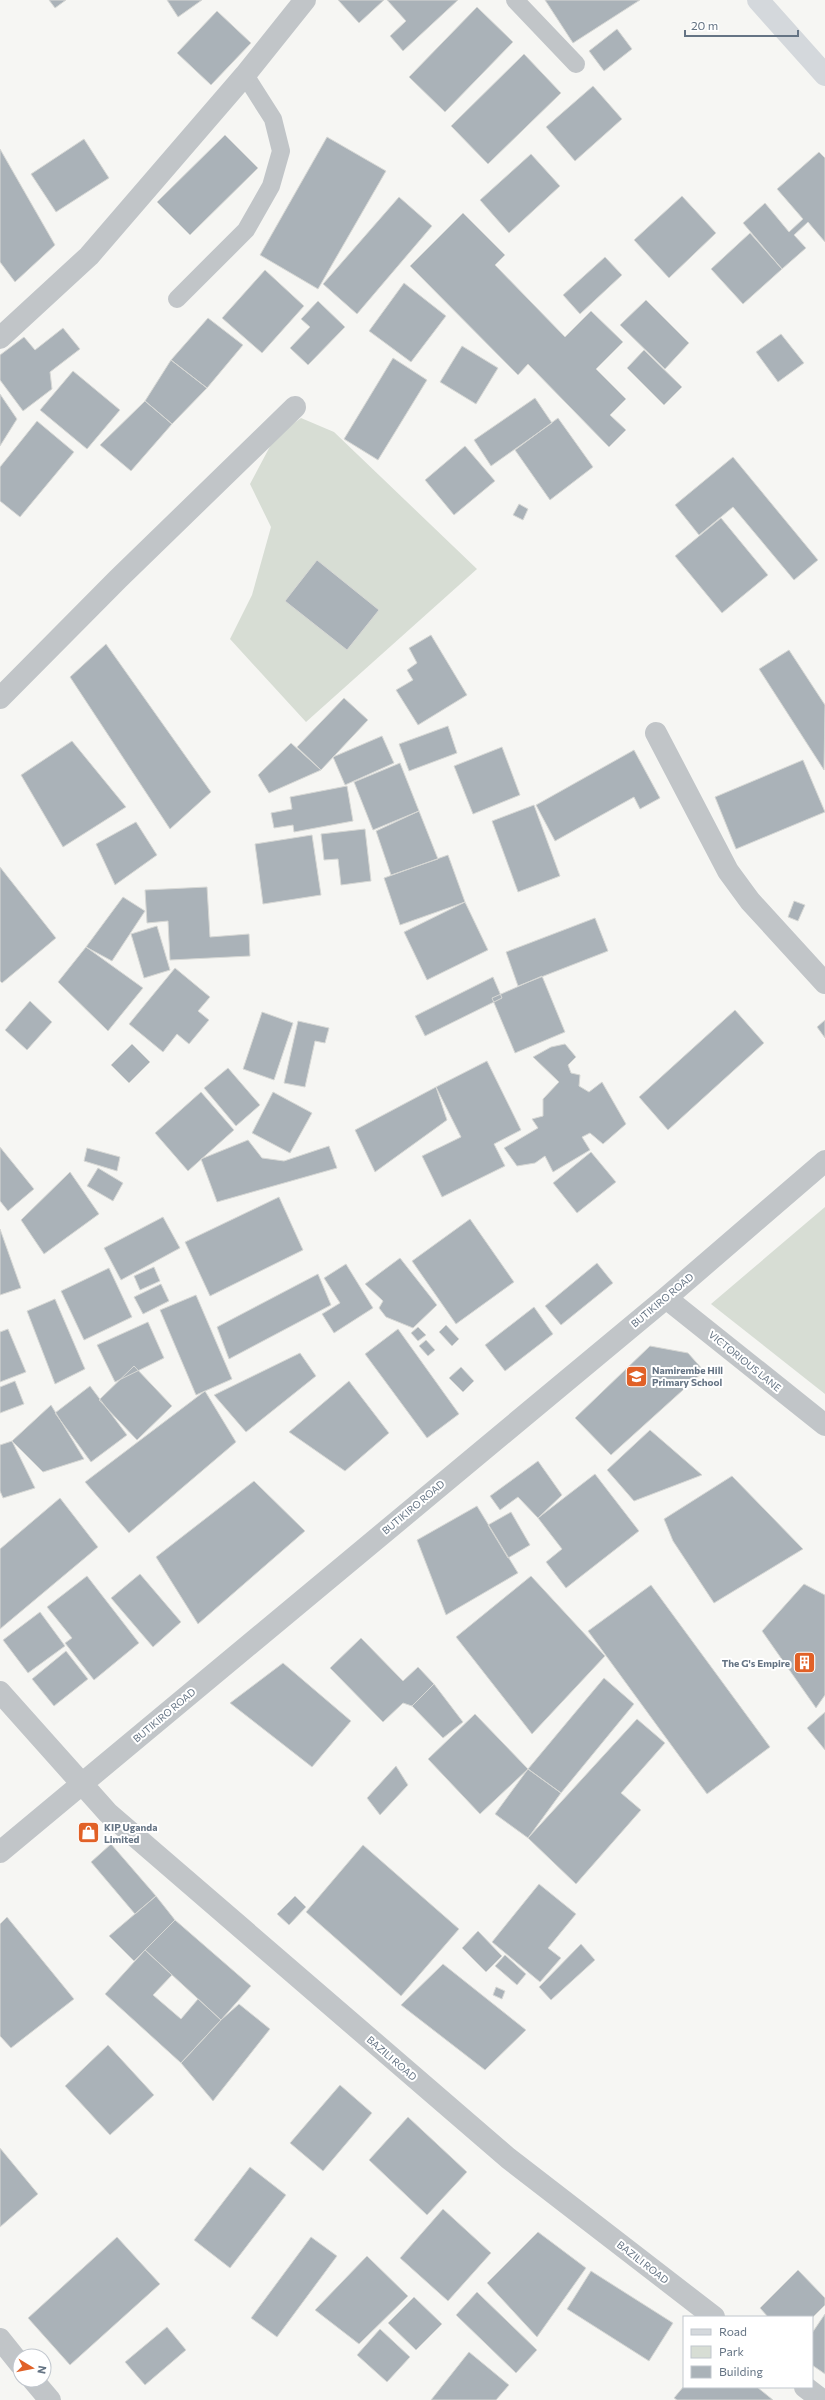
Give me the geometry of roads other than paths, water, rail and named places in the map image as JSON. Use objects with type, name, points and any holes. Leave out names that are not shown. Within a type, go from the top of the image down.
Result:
[{"type":"main road","points":[[758,0],[825,75]]},
{"type":"street","points":[[0,338],[88,256],[245,75],[305,0]]},
{"type":"street","points":[[0,698],[118,579],[295,407]]},
{"type":"street","points":[[656,733],[728,871],[750,901],[825,983]]},
{"type":"street","name":"BUTIKIRO ROAD","points":[[0,1852],[666,1298],[825,1161]]},
{"type":"street","name":"VICTORIOUS LANE","points":[[666,1298],[825,1425]]},
{"type":"street","name":"BAZILI ROAD","points":[[0,1692],[108,1813],[508,2158],[713,2316]]},
{"type":"street","points":[[0,2339],[12,2354]]},
{"type":"street","points":[[40,2388],[50,2400]]},
{"type":"street","points":[[807,2388],[822,2400]]},
{"type":"lane","points":[[515,0],[576,64]]},
{"type":"lane","points":[[177,299],[246,230],[273,179],[282,151],[273,119],[245,75]]},
{"type":"place","name":"Namirembe Hill Primary School","points":[[637,1376]]},
{"type":"place","name":"The G's Empire","points":[[805,1663]]},
{"type":"place","name":"KIP Uganda Limited","points":[[89,1833]]}]
